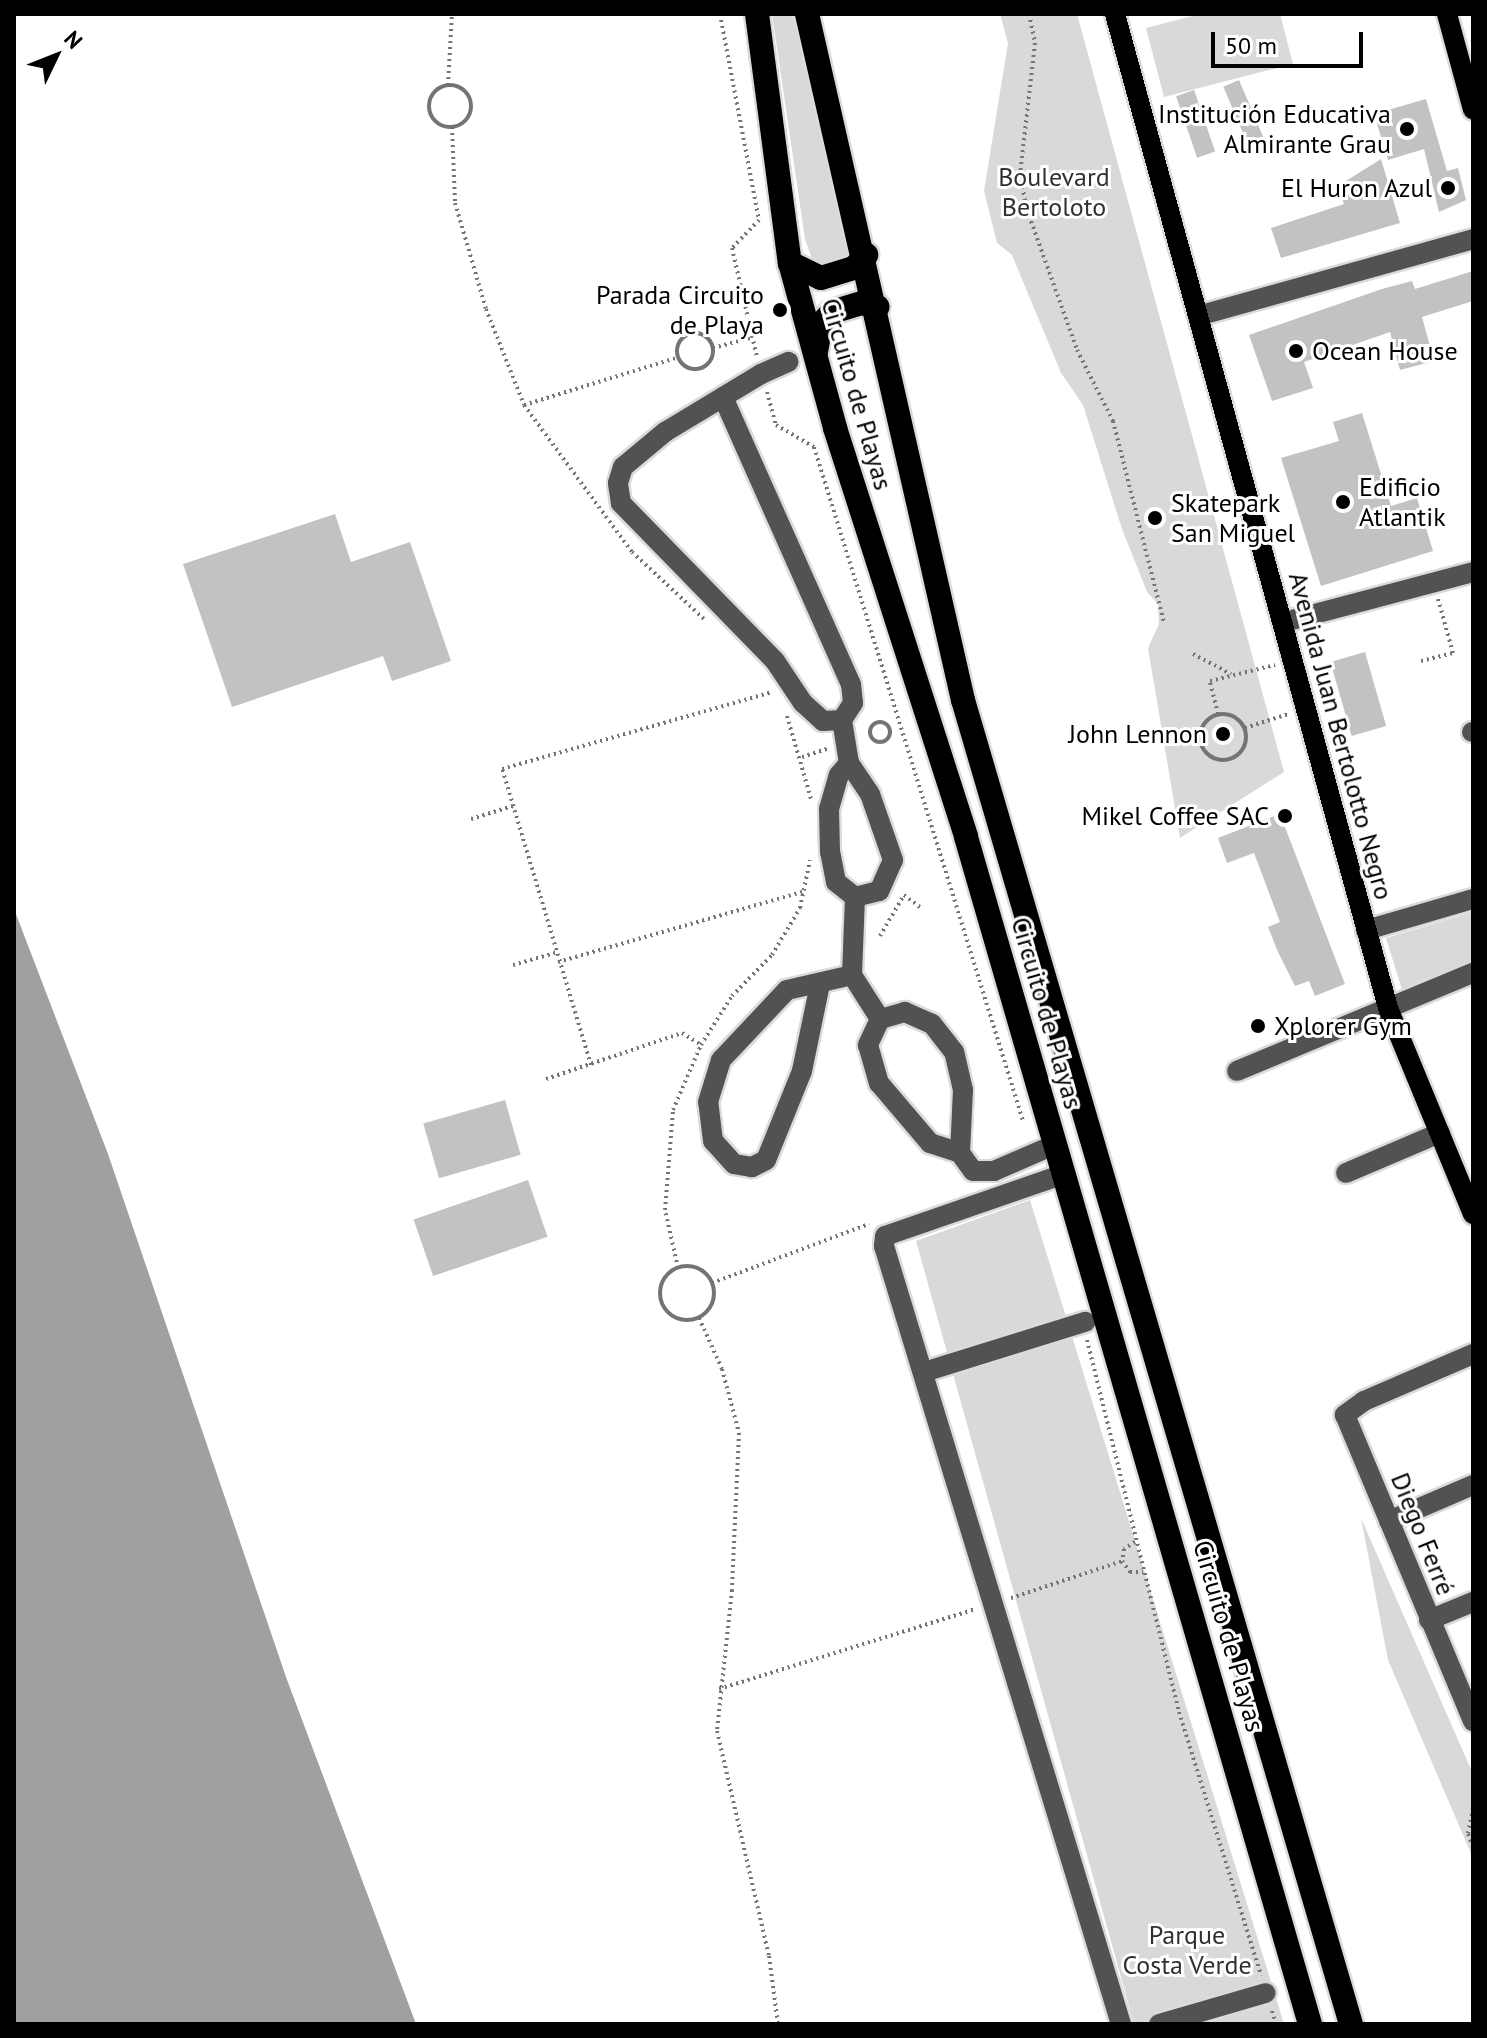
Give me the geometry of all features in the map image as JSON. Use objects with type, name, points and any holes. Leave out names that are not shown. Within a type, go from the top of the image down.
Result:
[{"type":"highway","name":"Circuito de Playas","points":[[757,14],[790,263],[1044,1149],[1064,1174],[1310,2024]]},
{"type":"highway","name":"Circuito de Playas","points":[[807,14],[878,307],[963,700],[1351,2024]]},
{"type":"highway","points":[[790,263],[821,278],[854,268],[866,255]]},
{"type":"highway","points":[[816,355],[816,339],[832,312],[846,304],[878,307]]},
{"type":"main road","name":"Avenida Juan Bertolotto Negro","points":[[1115,14],[1388,1008],[1473,1214]]},
{"type":"main road","points":[[1447,14],[1473,110]]},
{"type":"street","points":[[1198,316],[1473,239]]},
{"type":"street","points":[[788,362],[761,374],[665,432],[623,467],[618,483],[621,503],[775,661],[803,703],[823,721],[842,720]]},
{"type":"street","points":[[723,397],[851,684],[853,703],[842,720],[849,763],[870,794],[893,860],[879,891],[855,897]]},
{"type":"street","points":[[1284,622],[1473,572]]},
{"type":"street","points":[[849,763],[839,775],[829,809],[830,852],[836,882],[855,897]]},
{"type":"street","points":[[855,897],[852,975],[880,1019]]},
{"type":"street","points":[[1366,930],[1473,899]]},
{"type":"street","points":[[1237,1071],[1473,973]]},
{"type":"street","points":[[820,984],[802,1071],[766,1160],[752,1167],[734,1164],[713,1141],[708,1102],[721,1060],[787,990],[852,975]]},
{"type":"street","points":[[960,1153],[963,1090],[954,1052],[932,1024],[905,1012],[880,1019],[868,1045],[879,1083],[930,1143],[960,1153],[973,1171],[994,1171],[1044,1149]]},
{"type":"street","points":[[1346,1173],[1440,1133]]},
{"type":"street","points":[[1064,1174],[885,1236],[1121,2024]]},
{"type":"street","points":[[924,1372],[1085,1322]]},
{"type":"street","name":"Diego Ferré","points":[[1473,1354],[1348,1411],[1389,1521],[1473,1721]]},
{"type":"street","points":[[1389,1521],[1473,1485]]},
{"type":"street","points":[[1429,1620],[1473,1602]]},
{"type":"street","points":[[1159,2024],[1266,1993]]},
{"type":"path","points":[[448,85],[452,14]]},
{"type":"path","points":[[720,14],[759,220],[732,248],[761,374],[776,425],[814,447],[902,725],[1044,1149]]},
{"type":"path","points":[[1029,14],[1035,43],[1020,175],[1027,210],[1077,350],[1113,421],[1164,623]]},
{"type":"path","points":[[448,85],[464,90],[471,104],[466,120],[452,127],[436,122],[429,108],[434,92],[448,85]]},
{"type":"path","points":[[452,127],[455,203],[486,309],[524,405],[632,552],[714,628]]},
{"type":"path","points":[[679,357],[678,346],[690,334],[702,334],[713,348]]},
{"type":"path","points":[[713,348],[751,338]]},
{"type":"path","points":[[679,357],[697,369],[708,364],[713,348]]},
{"type":"path","points":[[524,405],[679,357]]},
{"type":"path","points":[[1421,661],[1453,653],[1433,583]]},
{"type":"path","points":[[1193,654],[1233,675]]},
{"type":"path","points":[[1218,714],[1210,681],[1294,661]]},
{"type":"path","points":[[764,681],[798,741],[811,806]]},
{"type":"path","points":[[591,1065],[502,769],[772,692]]},
{"type":"path","points":[[1245,728],[1307,708]]},
{"type":"path","points":[[1218,714],[1234,716],[1245,728],[1245,744],[1236,757],[1214,759],[1203,749],[1199,735],[1205,721],[1218,714]]},
{"type":"path","points":[[890,729],[876,722],[870,735],[883,742],[890,729],[902,725]]},
{"type":"path","points":[[471,819],[513,806]]},
{"type":"path","points":[[678,1268],[665,1210],[665,1179],[673,1110],[701,1045],[732,996],[772,955],[805,891],[811,849]]},
{"type":"path","points":[[558,962],[805,891]]},
{"type":"path","points":[[880,936],[904,895],[920,907]]},
{"type":"path","points":[[513,965],[555,953]]},
{"type":"path","points":[[546,1079],[682,1033],[701,1045]]},
{"type":"path","points":[[678,1268],[697,1268],[714,1286],[713,1303],[699,1318],[678,1319],[661,1301],[662,1284],[678,1268]]},
{"type":"path","points":[[699,1318],[722,1369],[739,1433],[732,1590],[719,1689],[717,1731],[769,1956],[778,2024]]},
{"type":"path","points":[[1085,1322],[1094,1380],[1179,1712],[1276,2024]]},
{"type":"path","points":[[1135,1542],[1124,1549],[1122,1561],[1130,1572],[1143,1572]]},
{"type":"path","points":[[719,1689],[1122,1561]]},
{"type":"path","points":[[1473,1808],[1468,1834],[1473,1847]]},
{"type":"green space","points":[[772,14],[792,14],[851,235],[849,253],[826,267],[812,259],[805,239]]},
{"type":"green space","name":"Boulevard Bertoloto","points":[[1000,14],[1077,14],[1284,772],[1180,838],[1148,648],[1159,624],[1158,604],[1147,592],[1122,529],[1083,405],[1061,373],[1012,255],[997,243],[984,191],[1008,43]]},
{"type":"green space","points":[[1200,14],[1280,14],[1293,64],[1164,97],[1146,28]]},
{"type":"green space","points":[[1473,912],[1473,965],[1403,993],[1386,938]]},
{"type":"green space","name":"Parque Costa Verde","points":[[1030,1200],[1284,2024],[1134,2024],[916,1241]]},
{"type":"green space","points":[[1361,1518],[1473,1774],[1473,1858],[1388,1660]]},
{"type":"shaded area","points":[[14,909],[108,1154],[286,1677],[416,2024],[14,2024]]},
{"type":"building","points":[[1239,80],[1263,137],[1248,144],[1223,87]]},
{"type":"building","points":[[1194,90],[1215,151],[1197,158],[1176,96]]},
{"type":"building","name":"Institución Educativa Almirante Grau","points":[[1426,99],[1447,171],[1458,168],[1466,200],[1439,212],[1424,149],[1388,160],[1374,114]]},
{"type":"building","points":[[1381,159],[1400,223],[1281,258],[1271,228],[1344,204],[1338,186]]},
{"type":"building","points":[[1473,271],[1473,301],[1422,317],[1434,361],[1400,370],[1390,332],[1304,362],[1313,388],[1272,401],[1249,335],[1382,289],[1412,281],[1415,289]]},
{"type":"building","name":"Edificio Atlantik","points":[[1362,413],[1391,506],[1417,498],[1433,551],[1321,586],[1281,458],[1339,441],[1333,422]]},
{"type":"building","points":[[335,514],[351,562],[410,542],[451,661],[392,681],[383,656],[232,707],[183,564]]},
{"type":"building","points":[[1365,652],[1386,726],[1352,736],[1330,662]]},
{"type":"building","points":[[1280,814],[1345,984],[1315,996],[1309,981],[1295,986],[1278,952],[1268,927],[1280,922],[1254,853],[1227,863],[1218,838]]},
{"type":"building","points":[[505,1100],[521,1155],[439,1178],[423,1123]]},
{"type":"building","points":[[528,1180],[548,1237],[433,1276],[414,1219]]},
{"type":"place","name":"Institución Educativa Almirante Grau","points":[[1407,129]]},
{"type":"place","name":"El Huron Azul","points":[[1448,188]]},
{"type":"place","name":"Parada Circuito de Playa","points":[[780,310]]},
{"type":"place","name":"Ocean House","points":[[1296,351]]},
{"type":"place","name":"Edificio Atlantik","points":[[1343,502]]},
{"type":"place","name":"Skatepark San Miguel","points":[[1155,518]]},
{"type":"place","name":"John Lennon","points":[[1223,734]]},
{"type":"place","name":"Mikel Coffee SAC","points":[[1285,816]]},
{"type":"place","name":"Xplorer Gym","points":[[1258,1026]]}]
